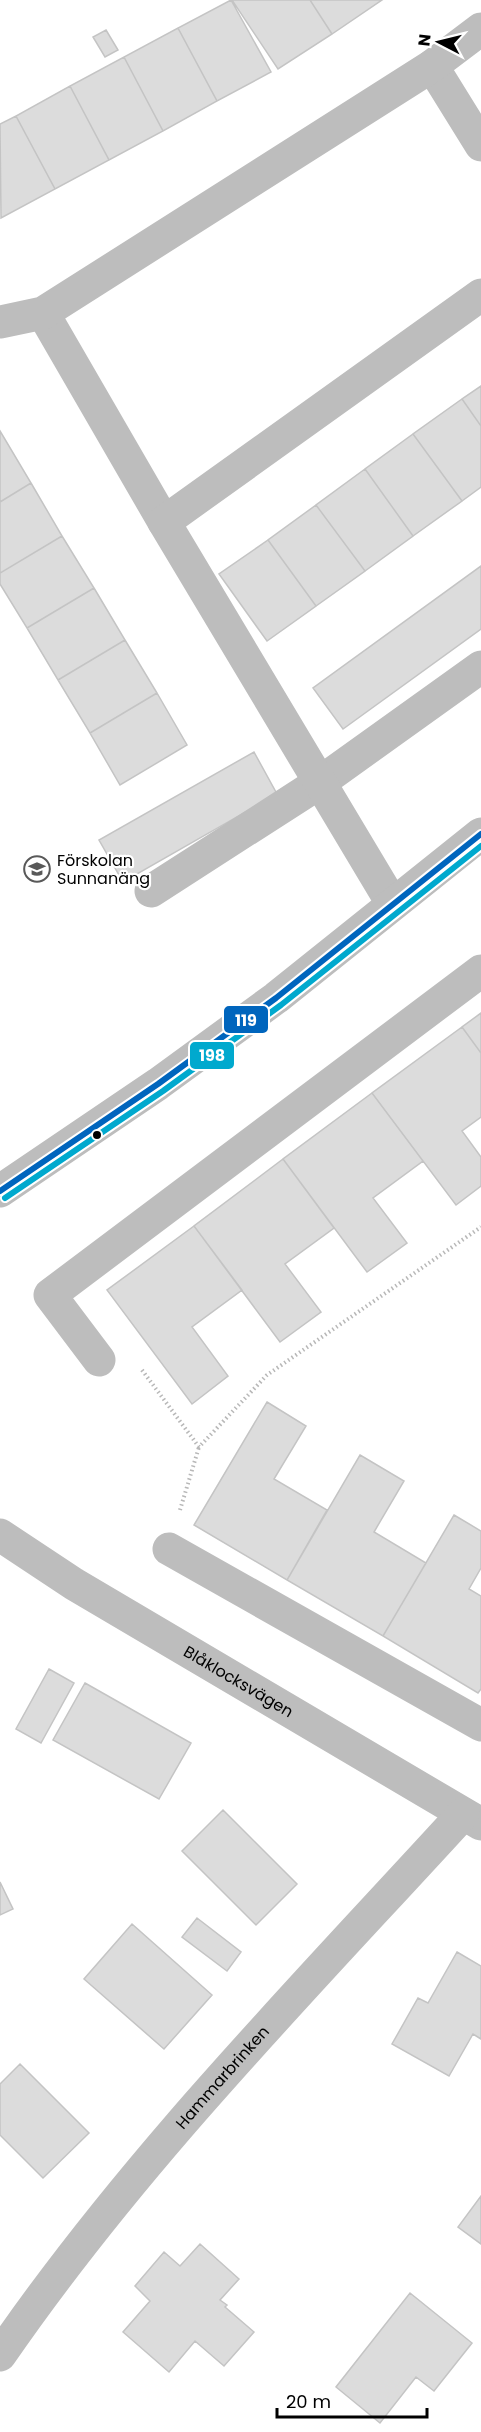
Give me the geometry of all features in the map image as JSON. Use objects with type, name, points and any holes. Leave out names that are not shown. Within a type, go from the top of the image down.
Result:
[{"type":"street","points":[[0,322],[43,313],[432,66],[481,29]]},
{"type":"street","points":[[432,66],[481,145]]},
{"type":"street","points":[[164,522],[481,295]]},
{"type":"street","points":[[43,313],[164,522],[392,903]]},
{"type":"street","points":[[151,891],[319,783],[481,667]]},
{"type":"street","points":[[0,1191],[158,1084],[276,998],[481,834]]},
{"type":"street","points":[[99,1360],[50,1296],[481,971]]},
{"type":"street","name":"Blåklocksvägen","points":[[0,1535],[74,1584],[472,1819]]},
{"type":"street","points":[[169,1549],[481,1725]]},
{"type":"street","name":"Hammarbrinken","points":[[0,2355],[40,2297],[195,2107],[472,1819]]},
{"type":"path","points":[[169,1549],[199,1447],[267,1375],[481,1227]]},
{"type":"path","points":[[99,1360],[130,1353],[199,1447]]},
{"type":"building","points":[[231,0],[271,72],[217,101],[178,28]]},
{"type":"building","points":[[232,0],[310,0],[332,34],[278,69]]},
{"type":"building","points":[[310,0],[382,0],[332,34]]},
{"type":"building","points":[[178,28],[217,101],[163,131],[124,57]]},
{"type":"building","points":[[106,30],[118,50],[105,57],[93,37]]},
{"type":"building","points":[[124,57],[163,131],[109,160],[70,86]]},
{"type":"building","points":[[70,86],[109,160],[55,189],[16,116]]},
{"type":"building","points":[[16,116],[55,189],[1,218],[0,124]]},
{"type":"building","points":[[481,386],[481,426],[462,399]]},
{"type":"building","points":[[462,399],[481,426],[481,487],[462,501],[413,434]]},
{"type":"building","points":[[0,431],[31,483],[0,502]]},
{"type":"building","points":[[413,434],[462,501],[413,536],[365,469]]},
{"type":"building","points":[[365,469],[413,536],[365,571],[316,505]]},
{"type":"building","points":[[31,483],[62,536],[0,573],[0,502]]},
{"type":"building","points":[[316,505],[365,571],[316,606],[268,540]]},
{"type":"building","points":[[62,536],[94,588],[27,628],[0,584],[0,573]]},
{"type":"building","points":[[268,540],[316,606],[267,641],[219,574]]},
{"type":"building","points":[[481,566],[481,629],[343,729],[313,688]]},
{"type":"building","points":[[94,588],[125,640],[58,680],[27,628]]},
{"type":"building","points":[[125,640],[157,693],[90,733],[58,680]]},
{"type":"building","points":[[157,693],[187,745],[120,785],[90,733]]},
{"type":"building","points":[[254,752],[277,794],[123,882],[99,840]]},
{"type":"building","points":[[481,1013],[481,1053],[462,1027]]},
{"type":"building","points":[[462,1027],[481,1053],[481,1117],[462,1131],[481,1157],[481,1186],[456,1205],[372,1093]]},
{"type":"building","points":[[372,1093],[423,1161],[373,1198],[407,1243],[367,1272],[283,1159]]},
{"type":"building","points":[[283,1159],[334,1228],[285,1264],[321,1312],[280,1342],[194,1226]]},
{"type":"building","points":[[194,1226],[242,1290],[192,1327],[228,1376],[192,1404],[107,1290]]},
{"type":"building","points":[[267,1402],[306,1426],[274,1479],[327,1510],[287,1580],[194,1525]]},
{"type":"building","points":[[360,1455],[404,1481],[374,1532],[426,1563],[383,1636],[287,1580]]},
{"type":"building","points":[[454,1515],[481,1531],[481,1568],[469,1589],[481,1596],[481,1689],[478,1693],[383,1636]]},
{"type":"building","points":[[49,1669],[74,1683],[41,1743],[16,1729]]},
{"type":"building","points":[[85,1683],[191,1743],[159,1799],[53,1740]]},
{"type":"building","points":[[223,1810],[297,1884],[256,1925],[182,1851]]},
{"type":"building","points":[[0,1882],[13,1909],[0,1915]]},
{"type":"building","points":[[197,1918],[241,1952],[227,1971],[182,1937]]},
{"type":"building","points":[[132,1924],[212,1995],[164,2049],[84,1979]]},
{"type":"building","points":[[457,1952],[481,1966],[481,2039],[473,2034],[449,2076],[392,2044],[418,1998],[428,2003]]},
{"type":"building","points":[[20,2064],[89,2133],[43,2178],[0,2135],[0,2084]]},
{"type":"building","points":[[481,2196],[481,2244],[458,2227]]},
{"type":"building","points":[[200,2244],[239,2279],[220,2300],[254,2332],[224,2366],[195,2341],[169,2372],[123,2332],[150,2301],[135,2286],[164,2252],[180,2266]]},
{"type":"building","points":[[410,2293],[472,2343],[434,2391],[416,2377],[380,2423],[336,2387]]},
{"type":"transit line","name":"119","points":[[0,1191],[158,1084],[276,998],[481,834]]},
{"type":"transit line","name":"198","points":[[5,1198],[163,1091],[281,1005],[481,846]]},
{"type":"place","name":"Förskolan Sunnanäng","points":[[37,869]]}]
